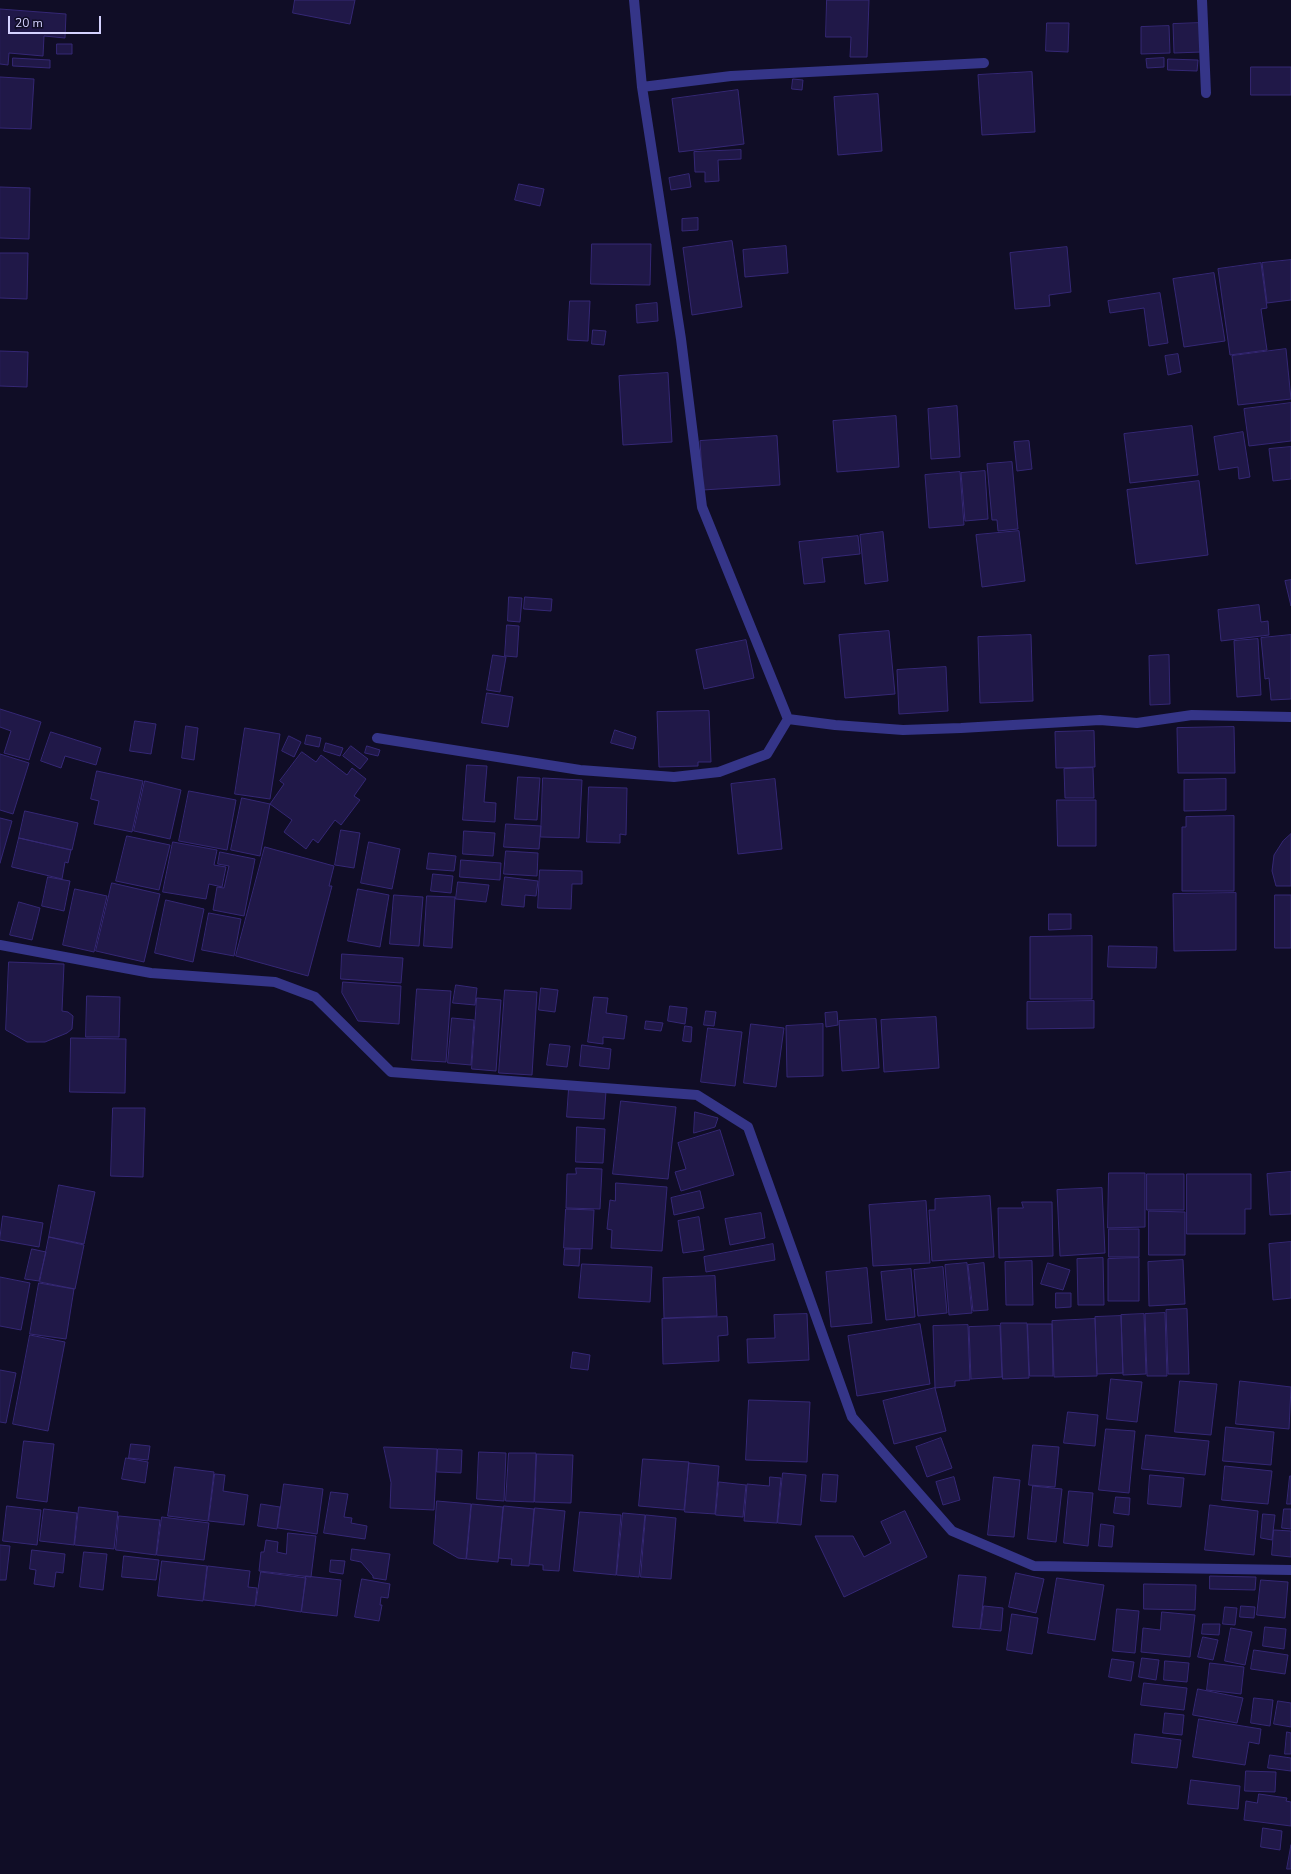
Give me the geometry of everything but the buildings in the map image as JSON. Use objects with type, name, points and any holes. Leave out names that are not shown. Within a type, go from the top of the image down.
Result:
[{"type":"street","points":[[634,0],[642,87],[681,339],[702,507],[788,719]]},
{"type":"street","points":[[1202,0],[1206,93]]},
{"type":"street","points":[[642,87],[731,76],[984,63]]},
{"type":"street","points":[[788,719],[835,725],[903,730],[1100,720],[1137,724],[1192,715],[1291,716]]},
{"type":"street","points":[[377,738],[580,770],[674,777],[719,772],[767,754],[788,719]]},
{"type":"street","points":[[0,945],[151,973],[275,982],[315,997],[391,1072],[697,1095],[748,1127],[852,1417],[952,1531],[1034,1566],[1291,1570]]}]
